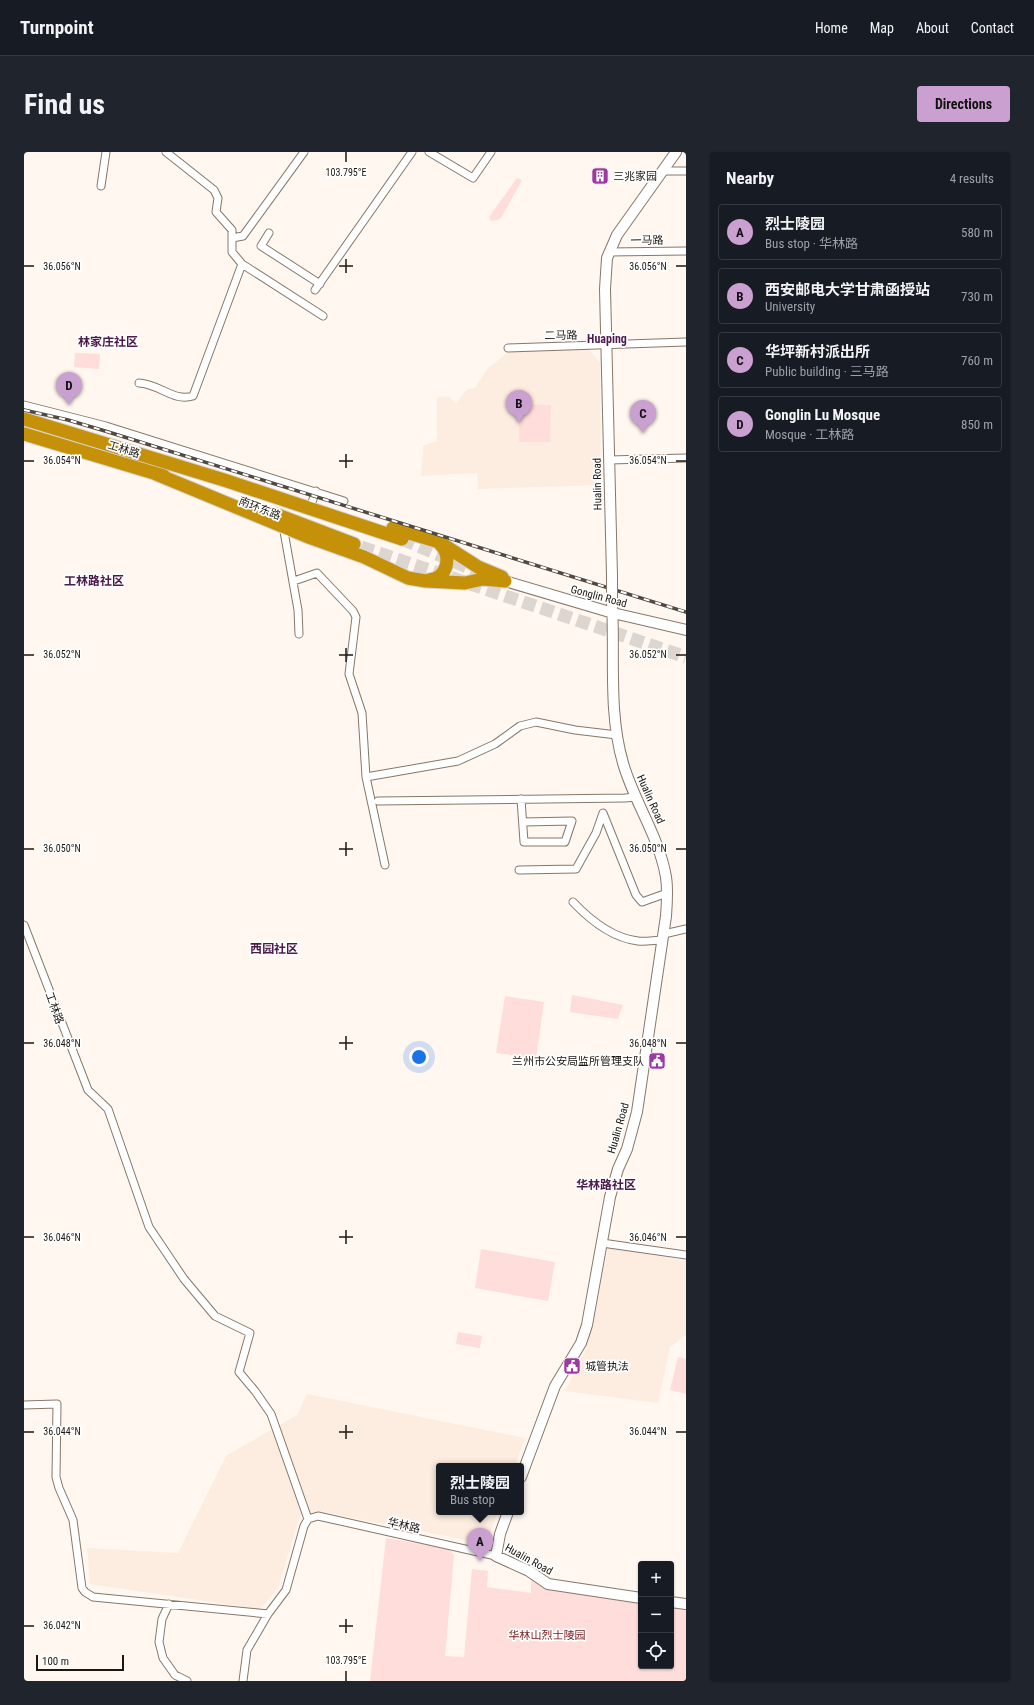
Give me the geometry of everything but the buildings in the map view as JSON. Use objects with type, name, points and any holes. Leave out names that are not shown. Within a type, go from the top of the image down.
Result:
[{"type":"highway","name":"工林路","points":[[24,419],[224,480]]},
{"type":"highway","name":"工林路","points":[[24,434],[92,453],[156,474]]},
{"type":"highway","points":[[156,474],[283,526],[364,557],[408,578],[426,581],[465,583],[483,579],[506,581]]},
{"type":"highway","name":"南环东路","points":[[156,474],[204,486],[361,547]]},
{"type":"highway","points":[[224,480],[252,483],[314,497],[439,542],[478,567],[504,578],[506,581]]},
{"type":"highway","name":"南环东路","points":[[224,480],[402,539]]},
{"type":"highway","points":[[426,581],[438,577],[446,566],[447,553],[439,542]]},
{"type":"street","points":[[101,186],[106,152]]},
{"type":"street","points":[[166,152],[214,190],[218,198],[216,212],[232,230],[232,252],[242,264],[323,316]]},
{"type":"street","points":[[232,238],[243,236],[304,152]]},
{"type":"street","points":[[269,233],[261,246],[317,287],[412,152]]},
{"type":"street","points":[[430,152],[473,178],[492,152]]},
{"type":"street","name":"Hualin Road","points":[[524,1469],[555,1386],[584,1335],[614,1180],[627,1149],[637,1112],[664,937],[667,893],[663,864],[652,832],[623,763],[617,735],[612,649],[613,608],[605,289],[606,268],[609,252],[620,230],[676,152]]},
{"type":"street","points":[[662,171],[686,171]]},
{"type":"street","name":"一马路","points":[[609,252],[686,251]]},
{"type":"street","points":[[139,383],[149,384],[177,397],[187,398],[193,396],[242,264]]},
{"type":"street","name":"二马路","points":[[508,348],[607,346],[686,342]]},
{"type":"street","points":[[24,405],[106,426],[314,497],[344,501]]},
{"type":"street","points":[[609,460],[686,458]]},
{"type":"street","points":[[283,526],[294,580],[298,610],[299,634]]},
{"type":"street","points":[[294,580],[317,573],[356,617],[349,674],[362,713],[366,777],[385,865]]},
{"type":"street","name":"Gonglin Road","points":[[506,581],[613,608],[686,630]]},
{"type":"street","points":[[366,777],[458,761],[495,744],[520,726],[536,722],[576,730],[617,735]]},
{"type":"street","points":[[378,801],[521,800],[636,797]]},
{"type":"street","points":[[521,800],[524,842],[565,842],[572,821],[523,822]]},
{"type":"street","points":[[519,870],[576,869],[593,839],[603,813],[636,895],[642,902],[667,893]]},
{"type":"street","points":[[573,902],[584,914],[612,935],[638,941],[664,937],[686,929]]},
{"type":"street","name":"工林路","points":[[24,925],[88,1090],[108,1109],[149,1227],[184,1279],[215,1316],[250,1333],[239,1372],[255,1391],[271,1414],[308,1519]]},
{"type":"street","points":[[602,1243],[686,1254]]},
{"type":"street","points":[[24,1405],[57,1404],[56,1477],[59,1488],[73,1520],[82,1588],[85,1592],[93,1597],[268,1614]]},
{"type":"street","name":"Hualin Road","points":[[507,1515],[500,1534],[496,1556],[529,1571],[548,1584],[638,1598]]},
{"type":"street","name":"华林路","points":[[308,1519],[318,1516],[496,1556]]},
{"type":"street","points":[[243,1681],[247,1650],[268,1614],[286,1590],[304,1526],[308,1519]]},
{"type":"street","points":[[674,1602],[686,1604]]},
{"type":"street","points":[[169,1604],[162,1619],[159,1642],[164,1658],[174,1675],[188,1681]]},
{"type":"shaded area","points":[[513,349],[589,349],[600,363],[601,485],[478,489],[477,473],[421,476],[423,446],[437,441],[437,397],[448,396],[456,404],[466,390],[475,388],[488,368]]},
{"type":"shaded area","points":[[608,1247],[686,1261],[686,1335],[670,1347],[658,1403],[565,1391],[585,1352],[594,1319]]},
{"type":"shaded area","points":[[307,1394],[525,1438],[516,1463],[436,1463],[436,1515],[497,1515],[486,1544],[318,1511],[300,1515],[278,1588],[260,1609],[90,1584],[87,1548],[178,1553],[226,1456],[297,1415]]},
{"type":"green space","points":[[517,178],[522,180],[501,218],[491,221],[489,217]]},
{"type":"green space","points":[[75,353],[100,354],[99,369],[74,367]]},
{"type":"green space","points":[[519,404],[551,405],[550,442],[519,442]]},
{"type":"green space","points":[[572,995],[623,1005],[618,1019],[570,1012]]},
{"type":"green space","points":[[505,996],[544,1002],[536,1058],[496,1053]]},
{"type":"green space","points":[[481,1249],[555,1262],[548,1301],[475,1288]]},
{"type":"green space","points":[[458,1332],[482,1336],[480,1348],[456,1344]]},
{"type":"green space","points":[[678,1357],[686,1359],[686,1394],[670,1390]]},
{"type":"green space","name":"华林山烈士陵园","points":[[386,1538],[448,1548],[454,1555],[445,1656],[464,1657],[472,1569],[488,1571],[487,1587],[531,1593],[531,1579],[546,1589],[638,1603],[638,1669],[674,1669],[674,1607],[686,1609],[686,1681],[370,1681]]},
{"type":"tunnel","points":[[402,539],[481,573]]},
{"type":"tunnel","points":[[361,547],[686,657]]},
{"type":"railway","points":[[24,410],[68,420],[105,431],[686,612]]},
{"type":"place","name":"三兆家园","points":[[600,176]]},
{"type":"place","name":"Gonglin Lu Mosque","points":[[69,405]]},
{"type":"place","name":"西安邮电大学甘肃函授站","points":[[519,423]]},
{"type":"place","name":"华坪新村派出所","points":[[643,433]]},
{"type":"place","name":"兰州市公安局监所管理支队","points":[[657,1061]]},
{"type":"place","name":"城管执法","points":[[572,1366]]},
{"type":"place","name":"烈士陵园","points":[[480,1561]]},
{"type":"district","name":"Huaping","points":[[607,339]]},
{"type":"district","name":"林家庄社区","points":[[108,342]]},
{"type":"district","name":"工林路社区","points":[[94,581]]},
{"type":"district","name":"西园社区","points":[[274,949]]},
{"type":"district","name":"华林路社区","points":[[606,1185]]}]
